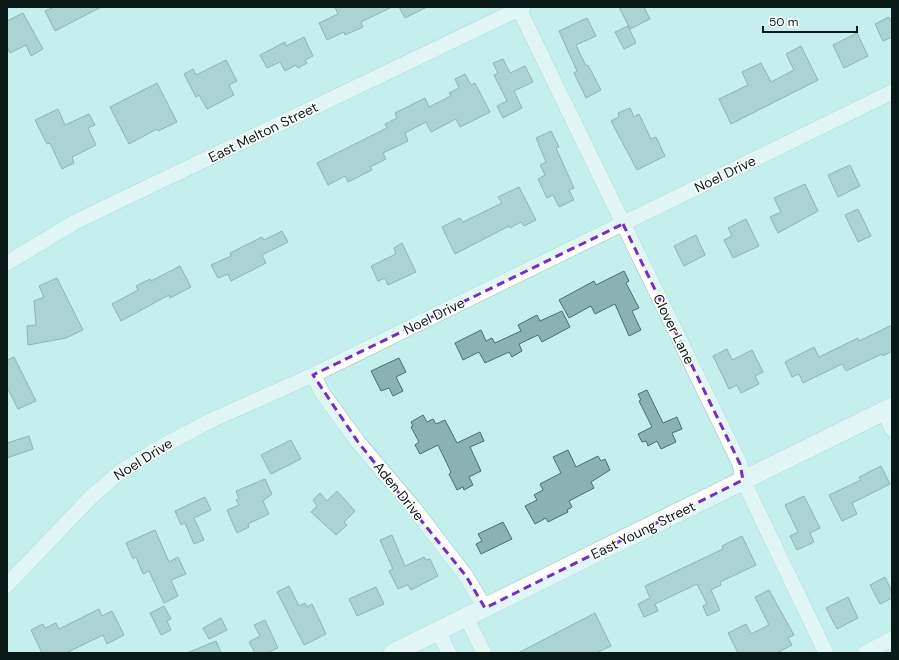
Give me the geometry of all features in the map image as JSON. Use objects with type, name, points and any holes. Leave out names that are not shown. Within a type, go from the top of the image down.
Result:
[{"type":"street","name":"Clover Lane","points":[[520,8],[740,464],[743,480],[826,653]]},
{"type":"street","name":"East Melton Street","points":[[7,263],[75,222],[520,8]]},
{"type":"street","name":"Noel Drive","points":[[7,585],[91,497],[120,472],[142,457],[212,420],[313,375],[892,92]]},
{"type":"street","name":"Aden Drive","points":[[313,375],[323,394],[358,442],[413,507],[466,576],[485,608]]},
{"type":"street","name":"East Young Street","points":[[393,653],[888,409]]},
{"type":"street","points":[[888,409],[892,429]]},
{"type":"street","points":[[466,617],[484,653]]},
{"type":"street","points":[[438,631],[449,653]]},
{"type":"street","points":[[864,653],[892,639]]},
{"type":"highlighted area","points":[[623,224],[740,464],[743,480],[485,608],[466,576],[358,442],[313,375]]},
{"type":"building","points":[[54,7],[101,7],[55,31],[45,11]]},
{"type":"building","points":[[335,7],[392,7],[361,22],[363,27],[345,35],[344,32],[327,40],[319,23],[338,14]]},
{"type":"building","points":[[399,7],[427,7],[405,18]]},
{"type":"building","points":[[619,7],[644,7],[650,19],[630,29]]},
{"type":"building","points":[[23,13],[43,49],[31,56],[26,45],[10,53],[7,47],[7,21]]},
{"type":"building","points":[[889,17],[892,24],[892,37],[883,41],[875,24]]},
{"type":"building","points":[[587,18],[596,36],[576,45],[586,66],[588,65],[601,90],[586,98],[574,73],[577,71],[559,31]]},
{"type":"building","points":[[628,26],[636,43],[624,49],[615,32]]},
{"type":"building","points":[[857,33],[868,56],[844,68],[833,45]]},
{"type":"building","points":[[304,37],[313,56],[305,60],[307,63],[298,68],[296,65],[285,71],[280,62],[267,68],[260,55],[285,42],[286,46]]},
{"type":"building","points":[[801,46],[818,80],[731,124],[719,99],[748,85],[742,72],[761,63],[771,82],[794,70],[786,54]]},
{"type":"building","points":[[503,59],[510,73],[525,66],[533,82],[514,91],[522,108],[503,118],[497,106],[507,101],[494,75],[498,73],[493,63]]},
{"type":"building","points":[[226,60],[237,81],[229,85],[234,95],[207,109],[199,95],[196,97],[184,74],[193,69],[196,75]]},
{"type":"building","points":[[465,74],[471,85],[475,83],[490,112],[460,127],[456,119],[431,132],[426,122],[405,133],[408,141],[383,153],[386,159],[370,167],[372,170],[348,182],[345,176],[328,185],[317,163],[387,128],[385,124],[397,118],[395,113],[425,98],[429,107],[451,96],[449,93],[459,88],[455,79]]},
{"type":"building","points":[[157,83],[177,122],[158,131],[157,129],[129,144],[110,107]]},
{"type":"building","points":[[630,108],[634,117],[639,114],[651,139],[656,137],[665,156],[637,170],[611,121],[619,117],[618,113]]},
{"type":"building","points":[[58,109],[65,125],[89,114],[95,125],[88,128],[96,145],[72,157],[74,163],[62,169],[50,143],[47,144],[35,120]]},
{"type":"building","points":[[551,131],[559,147],[556,148],[574,188],[569,190],[574,200],[559,207],[553,195],[547,198],[538,179],[545,175],[540,165],[546,162],[536,138]]},
{"type":"building","points":[[850,165],[860,186],[838,197],[828,175]]},
{"type":"building","points":[[805,184],[818,211],[778,233],[770,217],[781,212],[774,198]]},
{"type":"building","points":[[519,187],[536,220],[524,226],[521,222],[510,228],[509,226],[455,254],[442,227],[460,218],[463,222],[502,203],[498,197]]},
{"type":"building","points":[[858,209],[871,236],[858,242],[845,215]]},
{"type":"building","points":[[746,219],[759,246],[733,258],[724,240],[732,236],[728,228]]},
{"type":"building","points":[[282,231],[288,242],[262,255],[266,263],[231,281],[228,274],[218,278],[211,265],[231,256],[230,253],[262,237],[264,240]]},
{"type":"building","points":[[696,235],[705,255],[684,266],[674,246]]},
{"type":"building","points":[[402,243],[416,272],[388,285],[385,278],[378,281],[371,266],[396,254],[394,248]]},
{"type":"building","points":[[180,266],[191,287],[170,298],[169,295],[121,321],[112,304],[138,290],[136,286],[150,279],[151,281]]},
{"type":"building","points":[[624,271],[629,281],[626,283],[639,308],[632,311],[641,330],[629,336],[615,304],[595,314],[591,306],[569,318],[559,300],[594,281],[596,285]]},
{"type":"building","points":[[57,278],[83,330],[66,338],[28,345],[27,326],[36,325],[34,301],[44,297],[39,286]]},
{"type":"building","points":[[562,311],[570,327],[542,342],[538,335],[519,344],[522,351],[512,357],[509,352],[485,363],[479,352],[463,360],[455,343],[481,330],[486,341],[492,338],[495,343],[521,331],[518,325],[537,315],[540,321]]},
{"type":"building","points":[[892,325],[892,351],[883,356],[882,354],[846,371],[842,364],[803,383],[799,374],[792,377],[785,362],[814,347],[819,357],[858,338],[859,341]]},
{"type":"building","points":[[727,349],[732,360],[752,350],[763,372],[755,376],[759,384],[741,393],[737,385],[729,389],[713,356]]},
{"type":"building","points":[[14,357],[36,401],[18,409],[7,387],[7,360]]},
{"type":"building","points":[[399,358],[406,372],[396,377],[403,391],[393,396],[389,388],[381,391],[371,371]]},
{"type":"building","points":[[647,390],[663,423],[677,417],[682,429],[672,433],[676,442],[661,449],[657,441],[648,446],[646,441],[642,442],[638,434],[652,427],[639,401],[641,400],[638,394]]},
{"type":"building","points":[[423,415],[427,422],[433,419],[436,424],[445,420],[457,443],[480,432],[484,441],[470,447],[481,471],[469,477],[473,485],[464,490],[463,487],[457,490],[449,474],[451,472],[438,445],[420,454],[415,445],[419,442],[411,427],[413,426],[411,422]]},
{"type":"building","points":[[29,436],[33,449],[7,458],[7,443]]},
{"type":"building","points":[[291,440],[301,459],[271,474],[261,455]]},
{"type":"building","points":[[568,450],[576,467],[598,456],[601,461],[605,459],[610,470],[591,482],[594,488],[569,501],[572,507],[567,510],[568,512],[548,522],[546,518],[535,524],[525,506],[537,500],[534,495],[543,490],[540,484],[561,473],[553,457]]},
{"type":"building","points":[[881,466],[890,484],[852,503],[857,514],[842,521],[829,495],[861,480],[859,477]]},
{"type":"building","points":[[265,479],[272,494],[263,501],[269,514],[248,524],[249,527],[237,533],[227,510],[239,505],[236,500],[239,499],[236,491]]},
{"type":"building","points":[[337,491],[355,511],[344,522],[347,525],[336,535],[311,512],[317,506],[313,500],[320,493],[327,501]]},
{"type":"building","points":[[804,496],[820,528],[810,533],[814,542],[797,550],[790,536],[798,532],[785,505]]},
{"type":"building","points":[[205,497],[211,510],[194,518],[204,540],[194,544],[185,523],[181,525],[175,511]]},
{"type":"building","points":[[503,522],[512,539],[481,554],[476,544],[482,541],[478,534]]},
{"type":"building","points":[[155,530],[169,562],[178,557],[186,574],[171,580],[178,596],[164,603],[149,571],[143,574],[136,557],[133,559],[126,543]]},
{"type":"building","points":[[392,535],[405,566],[424,557],[426,560],[430,559],[438,576],[411,590],[408,585],[398,589],[389,571],[393,569],[380,540]]},
{"type":"building","points":[[742,536],[756,565],[720,582],[721,585],[711,590],[720,610],[707,616],[703,606],[707,604],[697,584],[655,604],[658,611],[644,617],[638,604],[650,598],[645,586],[723,549],[722,546]]},
{"type":"building","points":[[885,577],[892,592],[892,598],[880,604],[870,585]]},
{"type":"building","points":[[289,586],[299,606],[305,603],[307,607],[312,604],[326,634],[304,645],[277,592]]},
{"type":"building","points":[[376,587],[384,604],[357,616],[349,599]]},
{"type":"building","points":[[769,590],[794,635],[788,638],[792,645],[777,653],[738,653],[728,633],[746,624],[751,634],[769,625],[755,597]]},
{"type":"building","points":[[848,597],[858,618],[837,629],[826,608]]},
{"type":"building","points":[[164,606],[171,619],[167,621],[171,630],[161,635],[150,613]]},
{"type":"building","points":[[99,609],[102,616],[112,611],[124,635],[107,644],[103,635],[66,653],[42,653],[31,630],[43,624],[45,628],[56,623],[59,629]]},
{"type":"building","points":[[595,613],[611,646],[596,653],[518,653]]},
{"type":"building","points":[[221,618],[227,630],[209,639],[203,628]]},
{"type":"building","points":[[265,620],[278,648],[267,653],[255,653],[249,642],[260,636],[254,625]]},
{"type":"building","points":[[216,641],[221,653],[187,653]]}]
